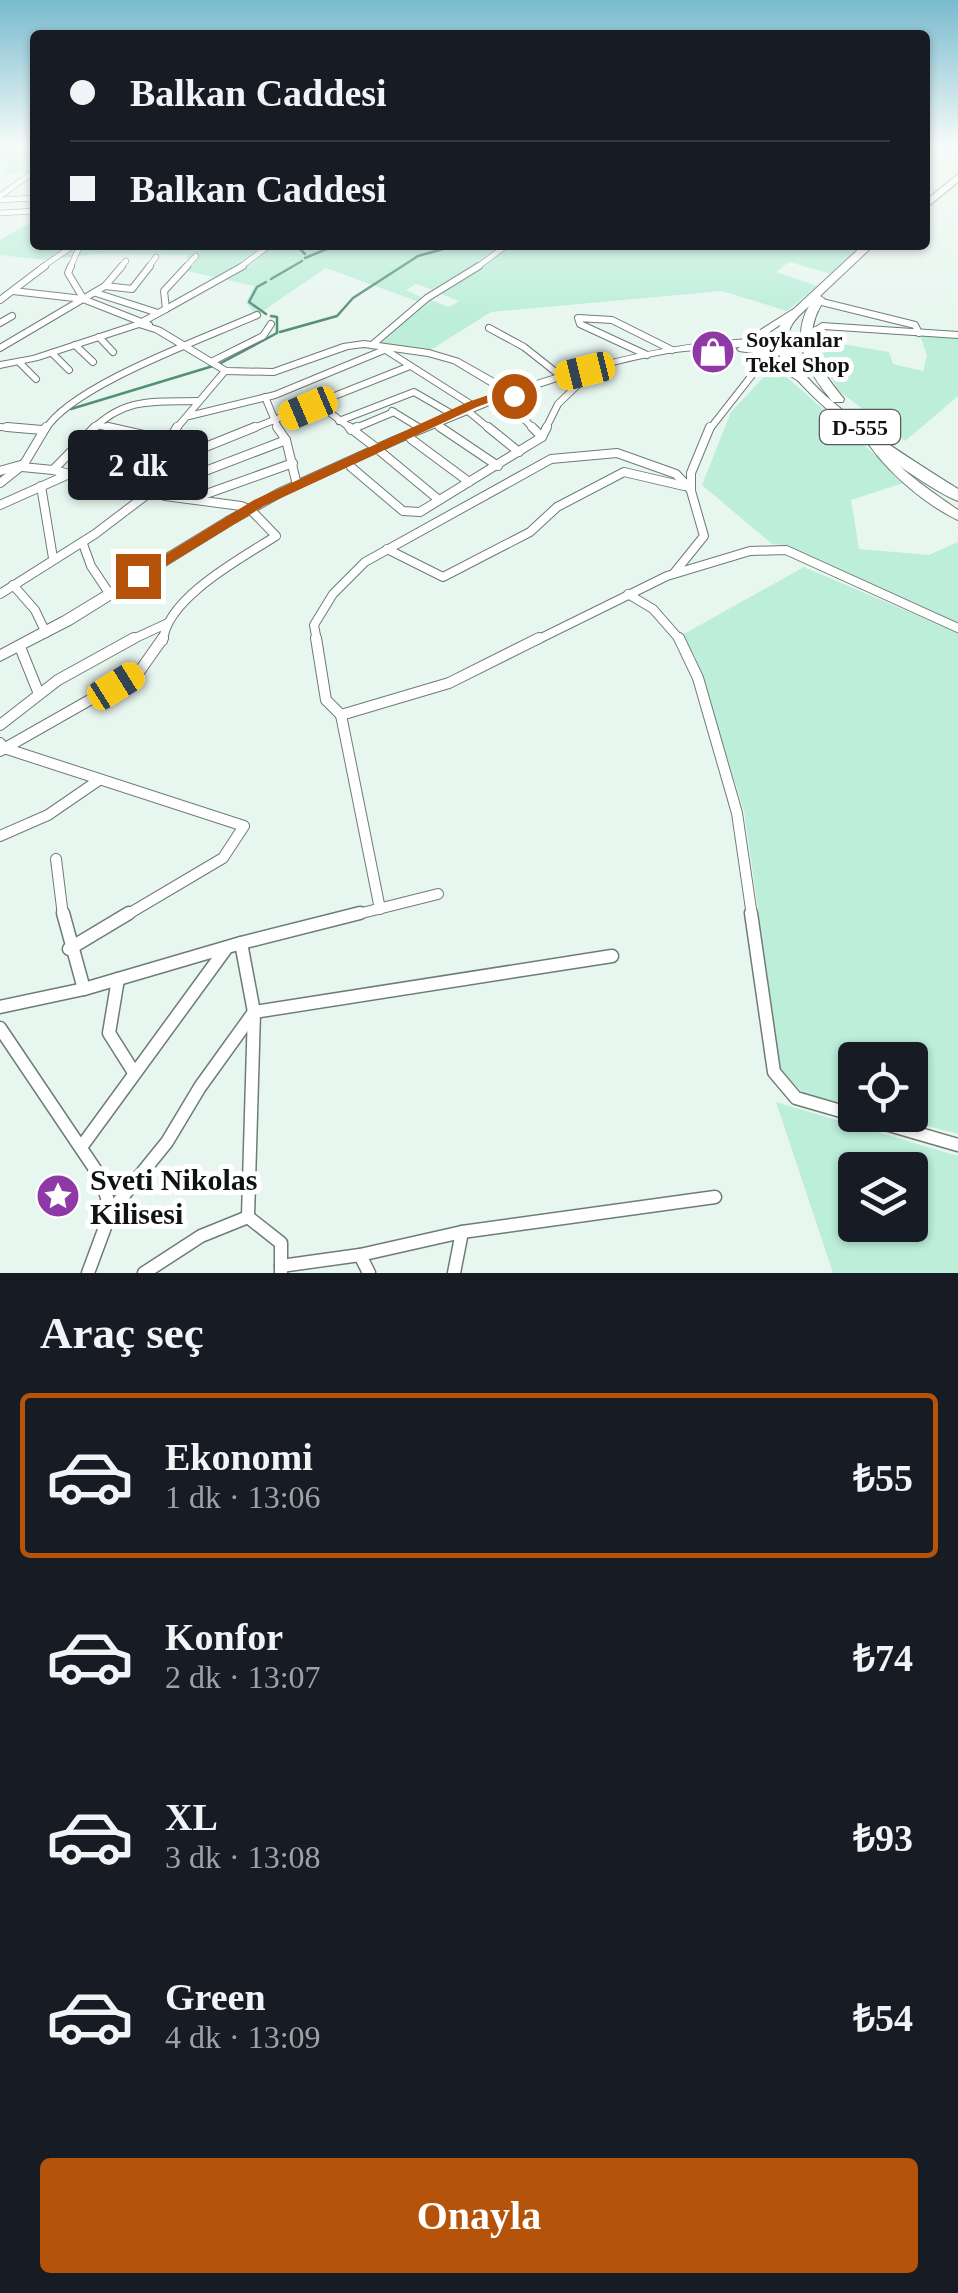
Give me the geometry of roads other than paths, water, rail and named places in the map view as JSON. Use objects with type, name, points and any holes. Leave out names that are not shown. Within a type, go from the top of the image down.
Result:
[{"type":"highway","points":[[801,313],[864,250]]},
{"type":"highway","points":[[801,313],[808,349],[783,347],[786,322],[818,301],[874,250]]},
{"type":"highway","name":"D-555","points":[[783,347],[803,380],[866,431],[958,496]]},
{"type":"highway","name":"D-555","points":[[808,349],[821,380],[845,405],[958,485]]},
{"type":"main road","points":[[252,510],[350,467],[452,414],[589,374],[684,352],[741,345],[801,313]]},
{"type":"main road","points":[[0,365],[52,354],[143,324],[216,366],[274,372],[346,346],[378,347],[456,361],[509,396]]},
{"type":"main road","points":[[808,349],[827,345],[816,331],[820,326],[958,336]]},
{"type":"main road","points":[[509,396],[562,377],[672,350],[741,345],[783,347]]},
{"type":"main road","points":[[741,345],[767,356],[803,380]]},
{"type":"main road","points":[[0,656],[46,633],[297,485],[410,439],[470,408]]},
{"type":"main road","points":[[866,431],[887,462],[958,516]]},
{"type":"street","points":[[0,213],[30,206]]},
{"type":"street","points":[[0,300],[66,250]]},
{"type":"street","points":[[78,250],[68,273],[84,298]]},
{"type":"street","points":[[13,291],[43,290],[84,298],[143,324],[194,291],[234,274],[264,250]]},
{"type":"street","points":[[189,416],[265,397],[378,347],[428,298],[499,250]]},
{"type":"street","points":[[166,309],[164,291],[196,256]]},
{"type":"street","points":[[105,286],[132,288],[156,257]]},
{"type":"street","points":[[0,348],[105,286],[126,261]]},
{"type":"street","points":[[116,274],[142,276]]},
{"type":"street","points":[[96,292],[158,313]]},
{"type":"street","points":[[818,301],[916,325],[920,333]]},
{"type":"street","points":[[0,483],[24,464],[52,418],[88,392],[134,369],[190,349],[257,314]]},
{"type":"street","points":[[0,323],[12,316]]},
{"type":"street","points":[[647,355],[580,324],[578,318],[612,320],[672,350]]},
{"type":"street","points":[[149,493],[149,472],[189,416],[216,366],[264,336],[271,324]]},
{"type":"street","points":[[489,328],[524,347],[562,377]]},
{"type":"street","points":[[99,336],[113,352]]},
{"type":"street","points":[[76,345],[93,362]]},
{"type":"street","points":[[378,347],[470,408],[520,452]]},
{"type":"street","points":[[52,354],[69,370]]},
{"type":"street","points":[[691,490],[698,454],[719,413],[767,356]]},
{"type":"street","points":[[19,362],[36,379]]},
{"type":"street","points":[[70,454],[149,472],[410,366]]},
{"type":"street","points":[[350,467],[407,513],[420,512],[542,437],[558,404],[589,374]]},
{"type":"street","points":[[340,421],[414,392],[452,414]]},
{"type":"street","points":[[509,396],[542,437]]},
{"type":"street","points":[[265,397],[286,440],[297,485]]},
{"type":"street","points":[[53,470],[111,411],[126,405],[198,401]]},
{"type":"street","points":[[384,404],[420,428]]},
{"type":"street","points":[[329,412],[439,500]]},
{"type":"street","points":[[351,430],[394,412]]},
{"type":"street","points":[[97,424],[170,442]]},
{"type":"street","points":[[438,426],[498,466]]},
{"type":"street","points":[[0,427],[42,430]]},
{"type":"street","points":[[410,439],[469,482]]},
{"type":"street","points":[[0,594],[53,558],[83,544],[149,493],[286,440]]},
{"type":"street","points":[[380,909],[340,716],[326,700],[314,626],[344,580],[388,549],[551,459],[617,453],[676,474],[691,490],[703,520],[704,536],[671,576]]},
{"type":"street","points":[[189,500],[293,462]]},
{"type":"street","points":[[1,748],[138,672],[163,644],[164,630],[202,584],[276,536],[252,510],[149,493],[53,470],[22,467],[24,464]]},
{"type":"street","points":[[0,471],[24,464]]},
{"type":"street","points":[[388,549],[442,577],[530,532],[557,508],[624,472],[676,482],[691,490]]},
{"type":"street","points":[[0,505],[69,474]]},
{"type":"street","points":[[41,486],[53,558]]},
{"type":"street","points":[[83,544],[109,593]]},
{"type":"street","points":[[340,716],[462,678],[628,594],[734,552],[760,547],[786,550],[958,628]]},
{"type":"street","points":[[13,585],[35,610],[46,633]]},
{"type":"street","points":[[628,594],[653,609],[681,640],[698,678],[737,813],[774,1072],[796,1098],[958,1146]]},
{"type":"street","points":[[0,725],[40,694],[134,637],[170,622]]},
{"type":"street","points":[[20,646],[40,694]]},
{"type":"street","points":[[1,748],[244,826],[223,858],[70,949]]},
{"type":"street","points":[[0,836],[48,815],[99,780]]},
{"type":"street","points":[[56,860],[58,897],[84,990]]},
{"type":"street","points":[[0,1007],[84,990],[234,945],[438,894]]},
{"type":"street","points":[[234,945],[254,1012],[248,1217]]},
{"type":"street","points":[[82,1146],[133,1072],[234,945]]},
{"type":"street","points":[[88,1273],[112,1211],[167,1142],[200,1087],[254,1012],[612,956]]},
{"type":"street","points":[[118,980],[109,1034],[133,1072]]},
{"type":"street","points":[[3,1039],[82,1146],[101,1178],[112,1211]]},
{"type":"street","points":[[248,1217],[281,1244],[282,1269],[462,1232],[716,1197]]},
{"type":"street","points":[[144,1273],[201,1236],[248,1217]]},
{"type":"street","points":[[454,1273],[462,1232]]},
{"type":"street","points":[[360,1255],[368,1273]]},
{"type":"waterway","points":[[301,250],[305,254]]},
{"type":"waterway","points":[[305,258],[324,250]]},
{"type":"waterway","points":[[280,332],[337,316],[353,298],[418,256],[440,250]]},
{"type":"waterway","points":[[271,279],[302,261]]},
{"type":"waterway","points":[[266,282],[257,287],[249,302],[266,314]]},
{"type":"waterway","points":[[221,363],[277,333],[277,317],[271,316]]},
{"type":"waterway","points":[[71,409],[213,366]]},
{"type":"place","name":"Soykanlar Tekel Shop","points":[[713,352]]},
{"type":"place","name":"Sveti Nikolas Kilisesi","points":[[58,1196]]}]
